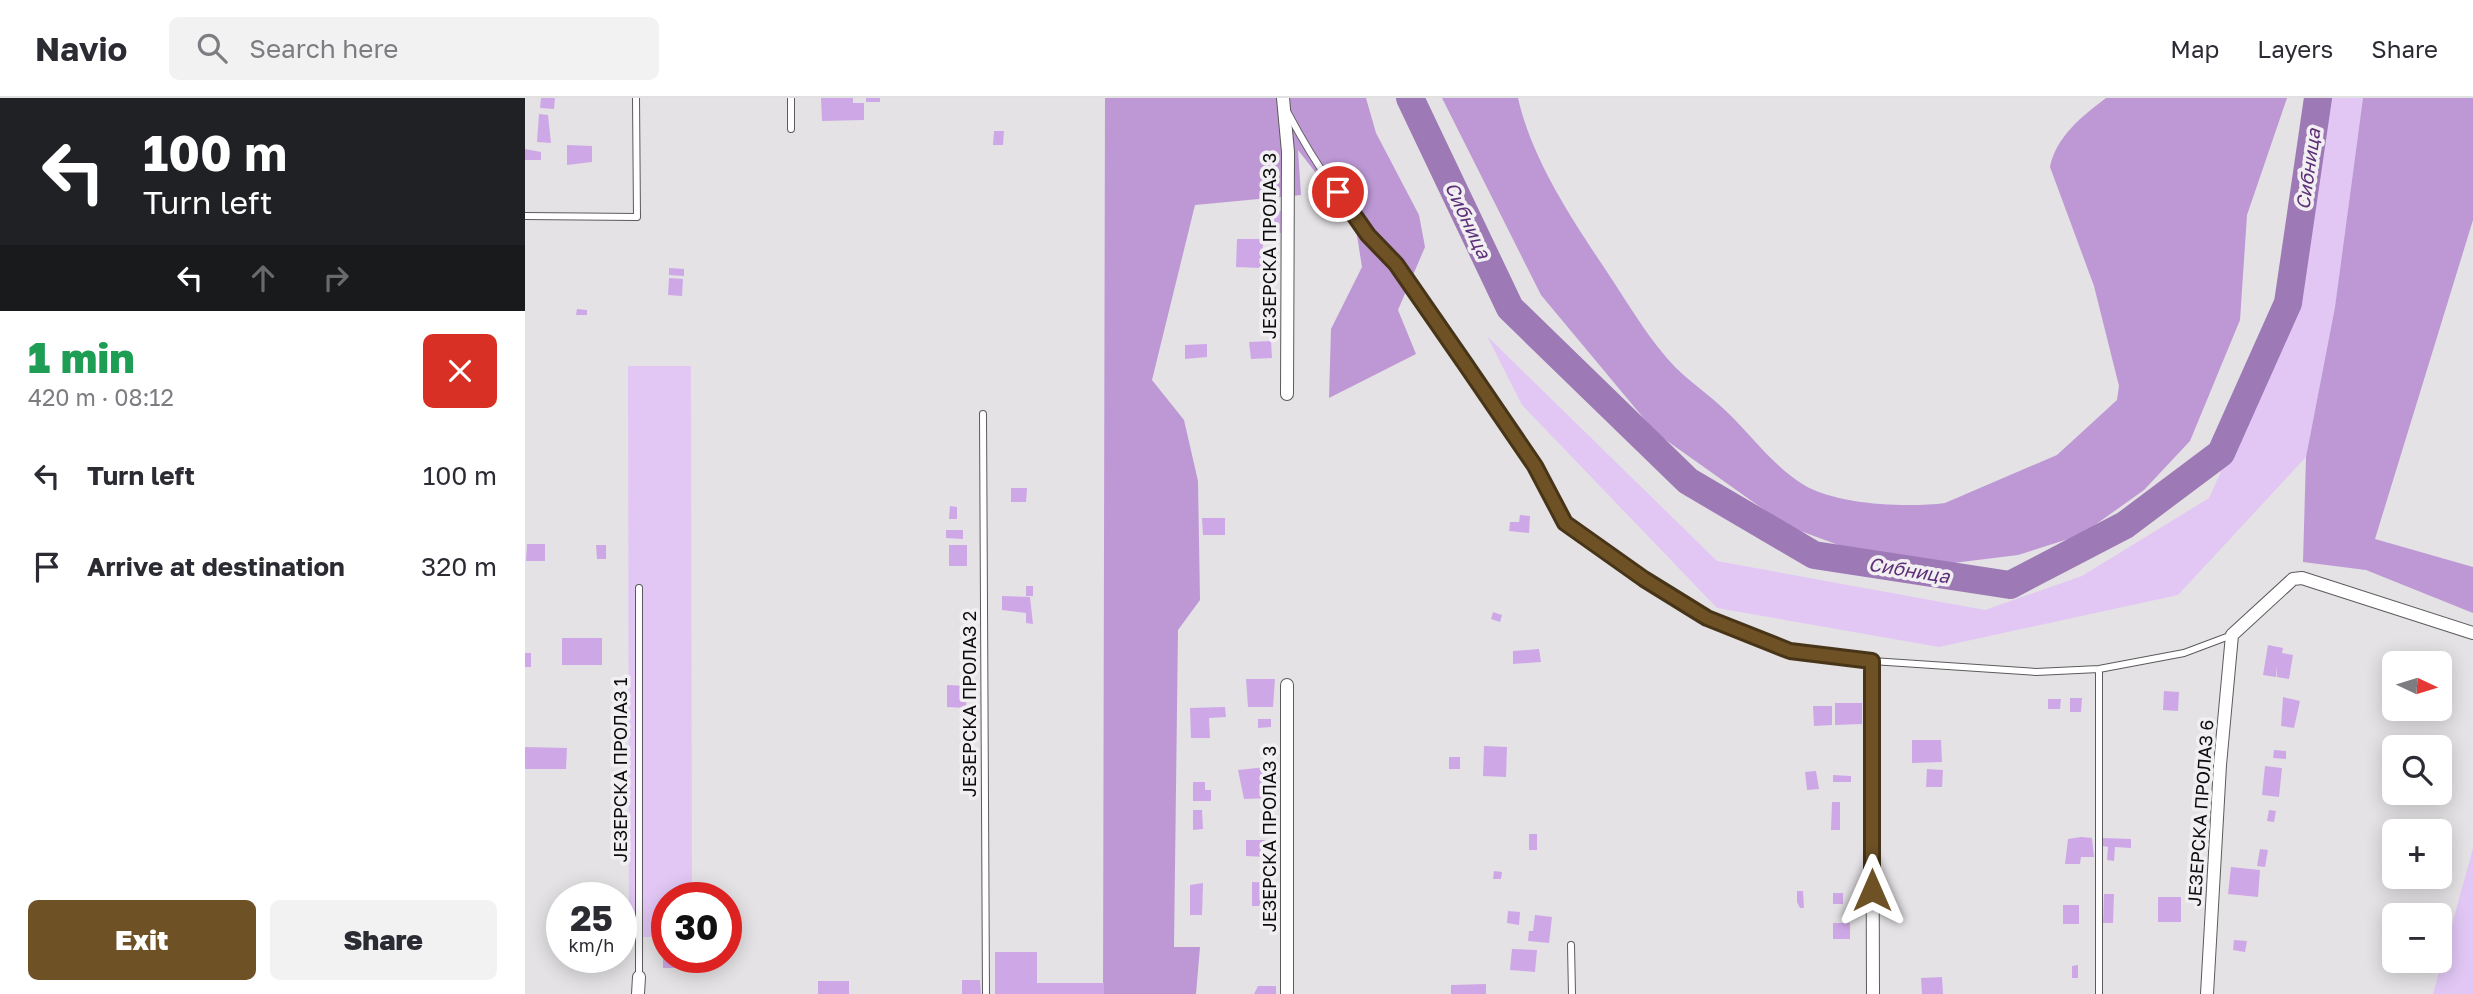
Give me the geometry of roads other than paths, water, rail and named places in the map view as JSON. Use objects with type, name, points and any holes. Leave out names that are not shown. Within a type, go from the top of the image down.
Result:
[{"type":"street","name":"ЈЕЗЕРСКА ПРОЛАЗ 3","points":[[1285,103],[1287,394]]},
{"type":"street","points":[[2232,635],[2293,579],[2302,578],[2473,633]]},
{"type":"street","name":"ЈЕЗЕРСКА ПРОЛАЗ 6","points":[[2207,994],[2220,765],[2232,635]]},
{"type":"street","points":[[1872,661],[1873,994]]},
{"type":"street","name":"ЈЕЗЕРСКА ПРОЛАЗ 3","points":[[1287,685],[1287,994]]},
{"type":"street","name":"ЈЕЗЕРСКА ПРОЛАЗ 1","points":[[638,994],[639,977]]},
{"type":"lane","points":[[525,216],[637,217],[636,98]]},
{"type":"lane","points":[[791,98],[791,129]]},
{"type":"lane","points":[[1285,103],[1308,149],[1368,235],[1396,264],[1527,455],[1565,523],[1644,579],[1707,618],[1790,651],[1872,661],[2036,672],[2099,668],[2184,653],[2232,635]]},
{"type":"lane","name":"ЈЕЗЕРСКА ПРОЛАЗ 2","points":[[983,414],[986,994]]},
{"type":"lane","name":"ЈЕЗЕРСКА ПРОЛАЗ 1","points":[[639,588],[639,977]]},
{"type":"lane","points":[[2099,668],[2099,994]]},
{"type":"lane","points":[[1571,945],[1572,994]]},
{"type":"waterway","name":"Сибница","points":[[1410,98],[1510,308],[1688,481],[1814,555],[2010,585],[2125,525],[2221,453],[2288,303],[2318,98]]}]
